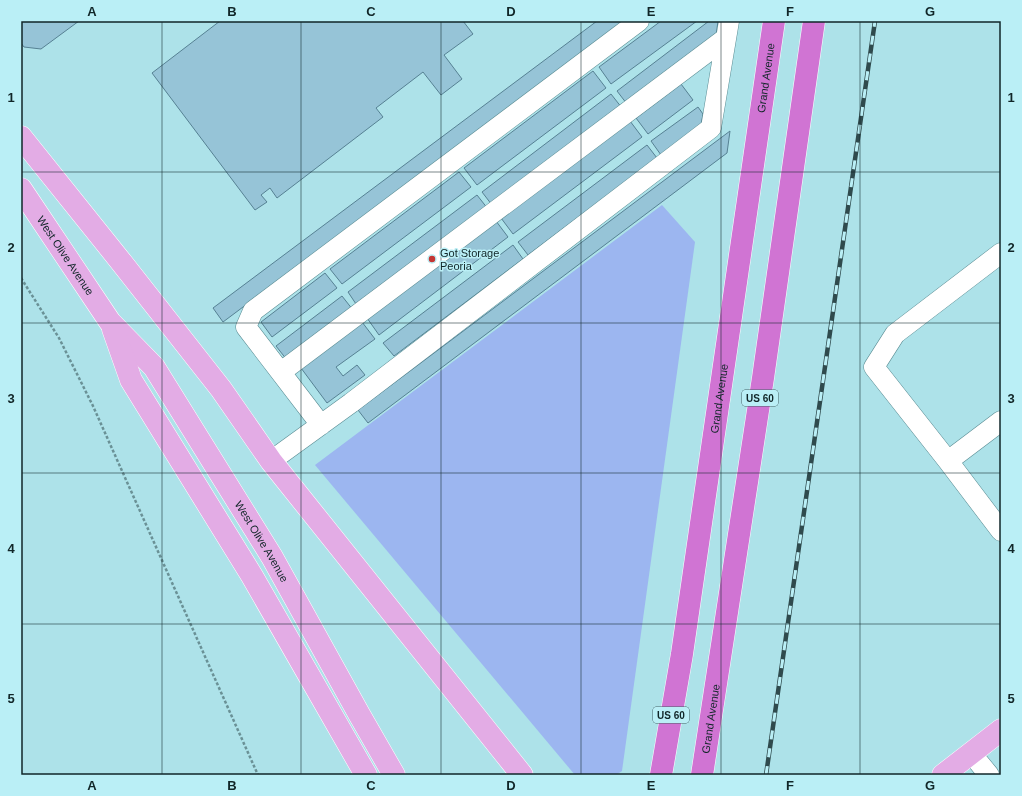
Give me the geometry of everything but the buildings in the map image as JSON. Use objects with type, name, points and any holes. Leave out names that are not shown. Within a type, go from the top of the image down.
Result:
[{"type":"highway","name":"Grand Avenue","points":[[661,775],[683,646],[774,21]]},
{"type":"highway","name":"Grand Avenue","points":[[702,775],[762,386],[814,21]]},
{"type":"main road","points":[[21,137],[221,389],[271,461],[522,775]]},
{"type":"main road","name":"West Olive Avenue","points":[[21,189],[110,322],[154,367],[272,557],[394,775]]},
{"type":"main road","name":"West Olive Avenue","points":[[110,322],[131,380],[252,576],[366,775]]},
{"type":"main road","points":[[943,775],[1001,730]]},
{"type":"street","points":[[321,425],[246,327],[253,311],[639,21]]},
{"type":"street","points":[[281,372],[727,30]]},
{"type":"street","points":[[271,461],[321,425],[711,128],[727,30]]},
{"type":"street","points":[[1001,253],[895,334],[874,367],[1001,531]]},
{"type":"street","points":[[948,461],[1001,421]]},
{"type":"street","points":[[972,753],[990,775]]},
{"type":"path","points":[[21,278],[59,338],[93,406],[258,775]]},
{"type":"water","points":[[662,205],[695,242],[622,771],[616,775],[575,775],[315,465]]},
{"type":"railway","points":[[766,775],[875,21]]},
{"type":"place","name":"Got Storage Peoria","points":[[432,259]]}]
